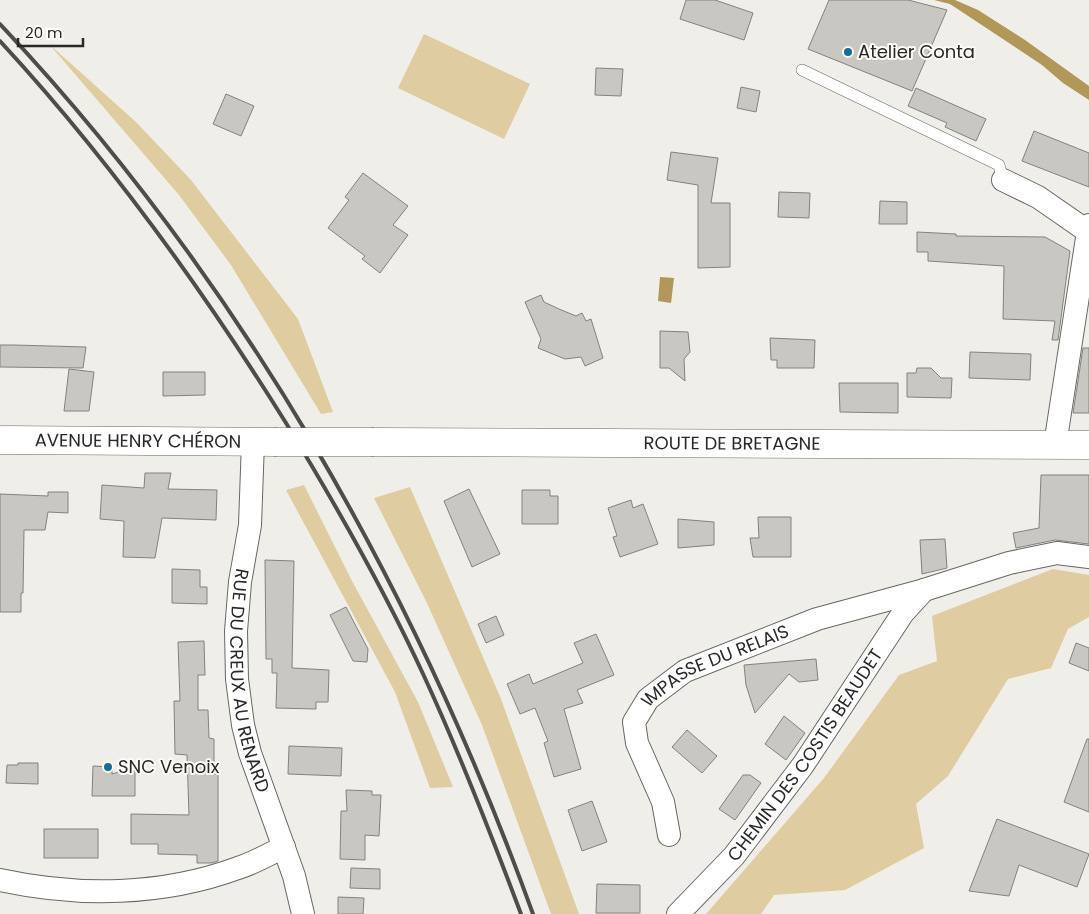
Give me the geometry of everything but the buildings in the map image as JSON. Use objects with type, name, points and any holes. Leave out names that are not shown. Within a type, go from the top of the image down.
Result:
[{"type":"main road","name":"AVENUE HENRY CHÉRON","points":[[0,440],[374,442]]},
{"type":"main road","name":"ROUTE DE BRETAGNE","points":[[374,442],[1089,445]]},
{"type":"street","points":[[1003,180],[1038,197],[1088,228],[1056,445]]},
{"type":"street","name":"RUE DU CREUX AU RENARD","points":[[264,442],[240,582],[236,631],[237,679],[250,753],[294,876],[303,914]]},
{"type":"street","name":"IMPASSE DU RELAIS","points":[[669,836],[663,802],[637,743],[634,722],[648,698],[685,671],[817,619],[924,590],[1008,563],[1057,553],[1089,557]]},
{"type":"street","name":"CHEMIN DES COSTIS BEAUDET","points":[[678,914],[734,856],[786,788],[838,714],[903,613],[924,590]]},
{"type":"street","points":[[0,880],[60,890],[133,890],[206,878],[240,868],[284,847]]},
{"type":"lane","points":[[802,70],[998,166],[1003,180]]},
{"type":"shaded area","points":[[934,0],[955,0],[978,10],[1025,40],[1089,86],[1089,100],[1063,83],[1042,65],[950,4]]},
{"type":"shaded area","points":[[424,34],[530,84],[504,139],[398,88]]},
{"type":"shaded area","points":[[49,44],[136,122],[191,180],[298,319],[333,412],[321,414],[231,265],[179,195]]},
{"type":"shaded area","points":[[660,277],[674,278],[671,303],[658,301]]},
{"type":"shaded area","points":[[304,485],[352,581],[418,702],[453,787],[430,788],[395,692],[286,490]]},
{"type":"shaded area","points":[[410,487],[501,699],[579,914],[551,914],[482,725],[426,601],[374,498]]},
{"type":"shaded area","points":[[1053,569],[1089,575],[1089,617],[1068,629],[1051,668],[1008,679],[948,776],[916,804],[924,848],[845,890],[774,895],[761,914],[706,914],[824,778],[899,675],[937,661],[932,616]]},
{"type":"railway","points":[[0,24],[87,122],[168,224],[243,331],[312,442],[376,556],[434,673],[486,792],[533,914]]},
{"type":"railway","points":[[0,41],[40,85],[152,225],[221,323],[305,454],[376,579],[409,644],[475,794],[521,914]]},
{"type":"place","name":"Atelier Conta","points":[[848,52]]},
{"type":"place","name":"SNC Venoix","points":[[108,767]]}]
